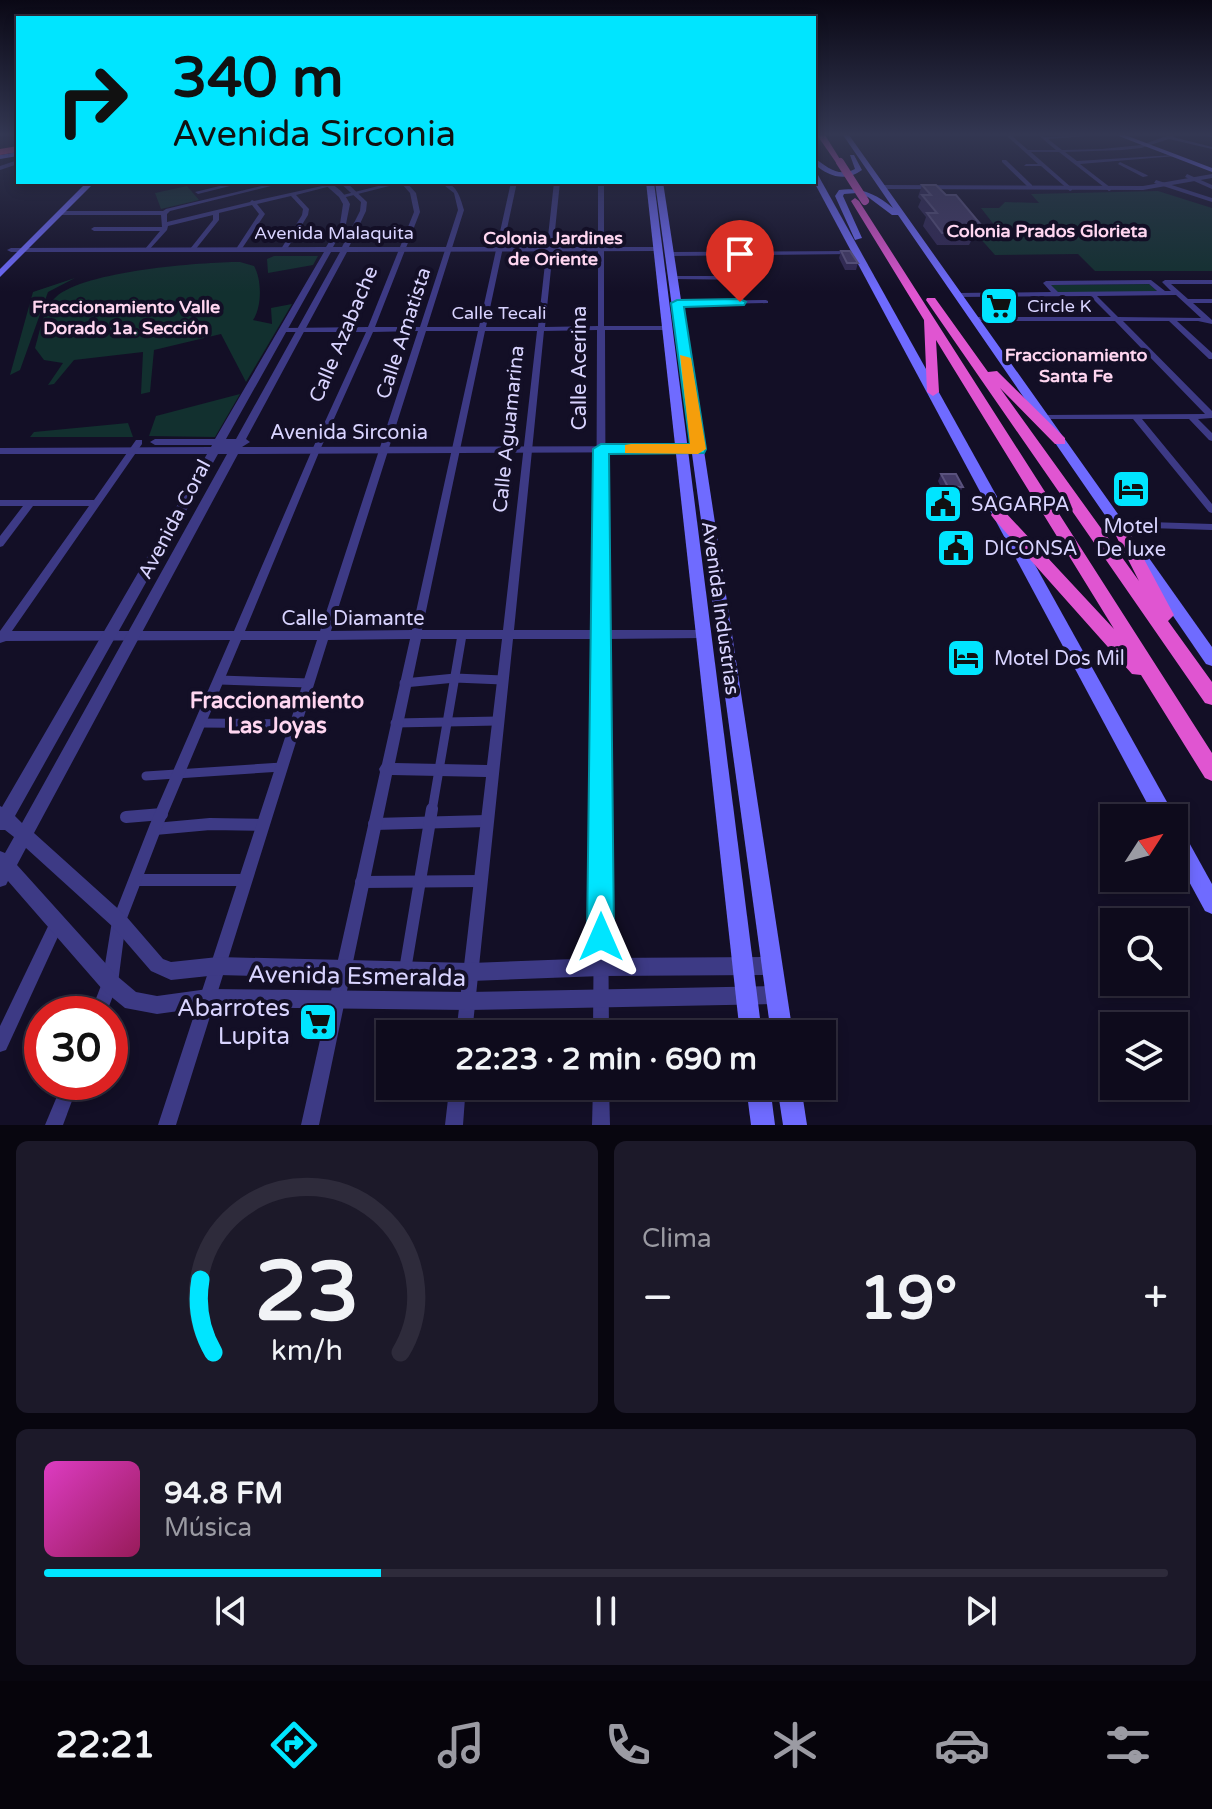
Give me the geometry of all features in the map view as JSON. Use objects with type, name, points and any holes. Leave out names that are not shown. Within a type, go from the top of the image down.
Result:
[{"type":"highway","points":[[852,188],[1212,771]]},
{"type":"highway","points":[[860,201],[1212,697]]},
{"type":"highway","points":[[929,315],[933,392]]},
{"type":"highway","points":[[964,348],[983,362],[1060,441]]},
{"type":"highway","points":[[999,515],[1165,697]]},
{"type":"highway","points":[[1118,524],[1194,669]]},
{"type":"main road","points":[[0,274],[77,188]]},
{"type":"main road","points":[[0,262],[61,213],[86,188]]},
{"type":"main road","name":"Avenida Industrias","points":[[650,188],[666,328],[690,445],[780,1020]]},
{"type":"main road","name":"Avenida Industrias","points":[[651,188],[671,254],[677,303],[704,634],[749,1020]]},
{"type":"main road","points":[[820,188],[1157,804]]},
{"type":"main road","points":[[884,188],[887,188],[908,223],[1212,659]]},
{"type":"main road","points":[[855,251],[859,242],[839,196],[842,192],[856,190],[871,194],[908,223]]},
{"type":"main road","points":[[1188,860],[1212,904]]},
{"type":"main road","points":[[760,1100],[763,1125]]},
{"type":"main road","points":[[791,1100],[795,1125]]},
{"type":"street","points":[[198,192],[218,188]]},
{"type":"street","points":[[61,213],[166,211],[261,188]]},
{"type":"street","points":[[94,229],[166,227],[315,188]]},
{"type":"street","points":[[331,188],[342,196],[378,188]]},
{"type":"street","points":[[349,188],[355,193]]},
{"type":"street","name":"Calle Azabache","points":[[105,996],[110,983],[119,921],[155,829],[404,247],[417,212],[413,193],[407,188]]},
{"type":"street","name":"Calle Amatista","points":[[167,1125],[450,247],[461,210],[456,192],[450,188]]},
{"type":"street","points":[[310,1125],[513,188]]},
{"type":"street","name":"Calle Aguamarina","points":[[466,1020],[556,188]]},
{"type":"street","name":"Calle Acerina","points":[[601,188],[601,1020]]},
{"type":"street","points":[[887,188],[999,188]]},
{"type":"street","points":[[1088,188],[1118,188]]},
{"type":"street","points":[[1108,188],[1112,188]]},
{"type":"street","points":[[1173,188],[1212,200]]},
{"type":"street","points":[[241,247],[262,214],[242,192]]},
{"type":"street","name":"Avenida Coral","points":[[3,868],[135,637],[346,247],[363,211],[364,202],[355,193]]},
{"type":"street","points":[[285,247],[306,209],[292,194]]},
{"type":"street","name":"Avenida Coral","points":[[2,820],[312,281],[349,208],[342,196]]},
{"type":"street","points":[[150,247],[166,227],[166,211]]},
{"type":"street","points":[[194,247],[216,220],[216,213]]},
{"type":"street","name":"Avenida Malaquita","points":[[20,248],[656,246]]},
{"type":"street","points":[[671,254],[855,251]]},
{"type":"street","points":[[674,278],[756,278]]},
{"type":"street","points":[[312,281],[328,280]]},
{"type":"street","points":[[1056,294],[1046,283],[1151,282],[1163,293]]},
{"type":"street","points":[[1211,323],[1165,282],[1212,282]]},
{"type":"street","points":[[958,295],[1177,293]]},
{"type":"street","points":[[1092,294],[1212,416]]},
{"type":"street","points":[[1187,301],[1212,301]]},
{"type":"street","points":[[677,303],[766,302]]},
{"type":"street","points":[[975,319],[1171,319],[1211,323]]},
{"type":"street","points":[[1171,319],[1212,357]]},
{"type":"street","name":"Calle Tecali","points":[[284,330],[666,328]]},
{"type":"street","points":[[1135,416],[1212,510]]},
{"type":"street","points":[[1191,416],[1212,438]]},
{"type":"street","points":[[1043,417],[1212,416]]},
{"type":"street","name":"Avenida Sirconia","points":[[0,443],[137,446],[690,445]]},
{"type":"street","points":[[1,638],[137,446]]},
{"type":"street","name":"Avenida Sirconia","points":[[0,451],[137,446]]},
{"type":"street","points":[[0,543],[31,502]]},
{"type":"street","points":[[0,503],[97,503]]},
{"type":"street","points":[[1118,524],[1212,527]]},
{"type":"street","name":"Calle Diamante","points":[[1,638],[704,634]]},
{"type":"street","points":[[405,970],[462,635]]},
{"type":"street","points":[[404,683],[455,678],[503,680]]},
{"type":"street","points":[[220,680],[309,683]]},
{"type":"street","points":[[395,723],[498,721]]},
{"type":"street","points":[[200,723],[296,724]]},
{"type":"street","points":[[146,776],[282,767]]},
{"type":"street","points":[[385,769],[493,771]]},
{"type":"street","points":[[126,817],[162,814]]},
{"type":"street","name":"Avenida Esmeralda","points":[[2,820],[25,834],[119,921],[157,965],[171,971],[218,966],[471,972],[601,967],[772,966]]},
{"type":"street","points":[[374,824],[487,821]]},
{"type":"street","points":[[155,829],[210,824],[263,825]]},
{"type":"street","name":"Avenida Esmeralda","points":[[3,868],[57,922],[110,983],[132,1001],[157,1005],[208,998],[468,1001],[776,995]]},
{"type":"street","points":[[135,880],[246,880]]},
{"type":"street","points":[[361,882],[419,884],[481,881]]},
{"type":"street","points":[[0,1044],[57,922]]},
{"type":"street","points":[[54,1125],[64,1100]]},
{"type":"street","points":[[454,1125],[457,1100]]},
{"type":"street","points":[[601,1100],[601,1125]]},
{"type":"green space","points":[[188,188],[199,200],[161,209],[155,193]]},
{"type":"green space","points":[[1158,191],[1212,208],[1212,271],[1095,271],[1078,254],[995,255],[970,227],[995,226],[981,208],[999,208],[1005,202],[1039,203],[1031,194]]},
{"type":"green space","points":[[274,256],[318,256],[313,265],[268,273],[267,259]]},
{"type":"green space","points":[[240,262],[254,266],[260,286],[253,320],[272,324],[271,308],[292,304],[246,382],[221,334],[154,350],[150,392],[141,394],[143,352],[74,360],[54,384],[48,385],[63,363],[44,360],[35,348],[45,314],[52,302],[70,288],[116,274],[172,266]]},
{"type":"green space","points":[[75,278],[48,292],[20,370],[10,375],[33,292]]},
{"type":"green space","points":[[1149,284],[1158,292],[1057,292],[1050,285]]},
{"type":"green space","points":[[240,394],[215,437],[149,436],[156,416]]},
{"type":"green space","points":[[128,423],[133,437],[30,437],[34,432]]},
{"type":"building","points":[[924,188],[938,188],[946,195],[956,195],[982,226],[969,226],[974,232],[942,233],[927,213],[937,213],[922,195],[931,195]]},
{"type":"building","points":[[841,251],[850,251],[858,263],[847,263]]},
{"type":"building","points":[[941,474],[956,474],[963,487],[948,487]]},
{"type":"slow traffic","points":[[631,449],[698,449],[685,358]]},
{"type":"place","name":"Circle K","points":[[999,306]]},
{"type":"place","name":"Motel De luxe","points":[[1131,489]]},
{"type":"place","name":"SAGARPA","points":[[943,504]]},
{"type":"place","name":"DICONSA","points":[[956,548]]},
{"type":"place","name":"Motel Dos Mil","points":[[966,658]]},
{"type":"place","name":"Abarrotes Lupita","points":[[318,1022]]},
{"type":"district","name":"Colonia Prados Glorieta","points":[[1047,231]]},
{"type":"district","name":"Colonia Jardines de Oriente","points":[[553,248]]},
{"type":"district","name":"Fraccionamiento Valle Dorado 1a. Sección","points":[[126,317]]},
{"type":"district","name":"Fraccionamiento Santa Fe","points":[[1076,365]]},
{"type":"district","name":"Fraccionamiento Las Joyas","points":[[277,712]]},
{"type":"route","points":[[601,937],[601,449],[698,449],[677,303],[740,302]]}]
